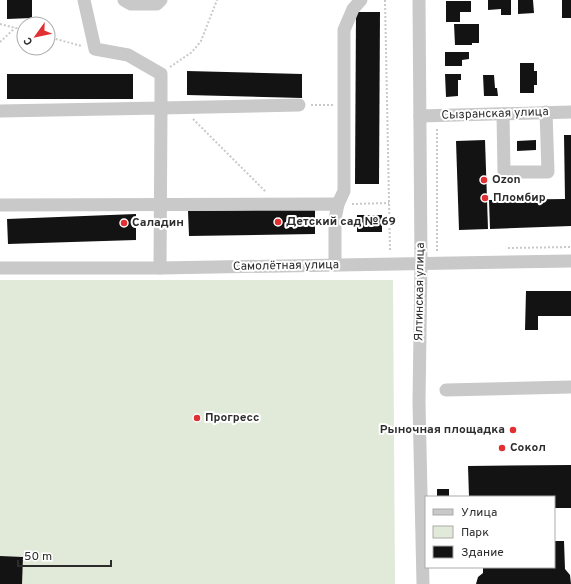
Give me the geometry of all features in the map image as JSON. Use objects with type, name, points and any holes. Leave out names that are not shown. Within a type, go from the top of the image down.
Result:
[{"type":"street","points":[[84,0],[95,49],[128,55],[161,74],[160,268]]},
{"type":"street","points":[[124,0],[131,4],[157,4],[161,0]]},
{"type":"street","points":[[335,265],[336,219],[338,204],[344,191],[344,30],[353,9],[360,0]]},
{"type":"street","name":"Ялтинская улица","points":[[419,0],[421,263],[419,402],[423,584]]},
{"type":"street","points":[[0,111],[299,105]]},
{"type":"street","points":[[503,114],[504,172],[548,172],[546,112]]},
{"type":"street","name":"Сызранская улица","points":[[420,116],[571,112]]},
{"type":"street","points":[[0,205],[338,204]]},
{"type":"street","name":"Самолётная улица","points":[[0,268],[160,268],[571,261]]},
{"type":"street","points":[[446,390],[571,387]]},
{"type":"path","points":[[161,74],[192,52],[201,41],[216,0]]},
{"type":"path","points":[[385,0],[390,250]]},
{"type":"path","points":[[0,24],[15,28]]},
{"type":"path","points":[[0,42],[15,28]]},
{"type":"path","points":[[56,39],[95,49]]},
{"type":"path","points":[[299,105],[344,105]]},
{"type":"path","points":[[181,108],[278,204]]},
{"type":"path","points":[[437,116],[437,263]]},
{"type":"path","points":[[338,204],[389,203]]},
{"type":"green space","name":"Прогресс","points":[[0,280],[393,280],[395,584],[22,584],[0,556]]},
{"type":"building","points":[[7,0],[32,0],[32,16],[16,16],[16,19],[7,19]]},
{"type":"building","points":[[488,0],[511,0],[511,15],[501,15],[501,9],[488,10]]},
{"type":"building","points":[[518,0],[533,0],[534,13],[518,14]]},
{"type":"building","points":[[562,0],[571,0],[571,18],[562,18]]},
{"type":"building","points":[[446,1],[471,1],[471,12],[460,12],[460,22],[446,22]]},
{"type":"building","points":[[356,12],[380,12],[379,184],[355,184]]},
{"type":"building","points":[[454,24],[479,24],[479,43],[472,43],[472,45],[455,45]]},
{"type":"building","points":[[445,52],[469,52],[469,59],[462,60],[462,66],[445,66]]},
{"type":"building","points":[[520,63],[534,63],[534,71],[537,71],[537,85],[534,85],[534,93],[520,93]]},
{"type":"building","points":[[187,71],[302,74],[302,98],[187,95]]},
{"type":"building","points":[[7,74],[133,74],[133,99],[7,99]]},
{"type":"building","points":[[445,74],[461,74],[461,80],[458,80],[458,96],[446,97]]},
{"type":"building","points":[[483,75],[494,75],[495,88],[497,88],[498,96],[484,96]]},
{"type":"building","points":[[564,135],[571,135],[571,226],[490,229],[489,200],[565,199]]},
{"type":"building","points":[[485,140],[488,229],[459,230],[456,141]]},
{"type":"building","points":[[536,140],[536,150],[517,151],[517,141]]},
{"type":"building","points":[[315,209],[315,234],[189,236],[188,211]]},
{"type":"building","points":[[136,214],[136,240],[8,244],[7,219]]},
{"type":"building","points":[[357,215],[382,215],[382,232],[357,232]]},
{"type":"building","points":[[526,291],[571,291],[571,316],[538,316],[538,330],[525,330]]},
{"type":"building","points":[[571,465],[571,508],[555,508],[555,496],[469,496],[468,466]]},
{"type":"building","points":[[437,489],[449,489],[449,496],[437,496]]},
{"type":"building","points":[[555,541],[564,541],[565,569],[570,575],[571,584],[476,584],[478,577],[483,573],[483,568],[555,568]]},
{"type":"building","points":[[0,556],[23,557],[22,584],[0,584]]},
{"type":"place","name":"Ozon","points":[[484,180]]},
{"type":"place","name":"Пломбир","points":[[485,198]]},
{"type":"place","name":"Детский сад № 69","points":[[278,222]]},
{"type":"place","name":"Саладин","points":[[124,223]]},
{"type":"place","name":"Прогресс","points":[[197,418]]},
{"type":"place","name":"Рыночная площадка","points":[[513,430]]},
{"type":"place","name":"Сокол","points":[[502,448]]}]
